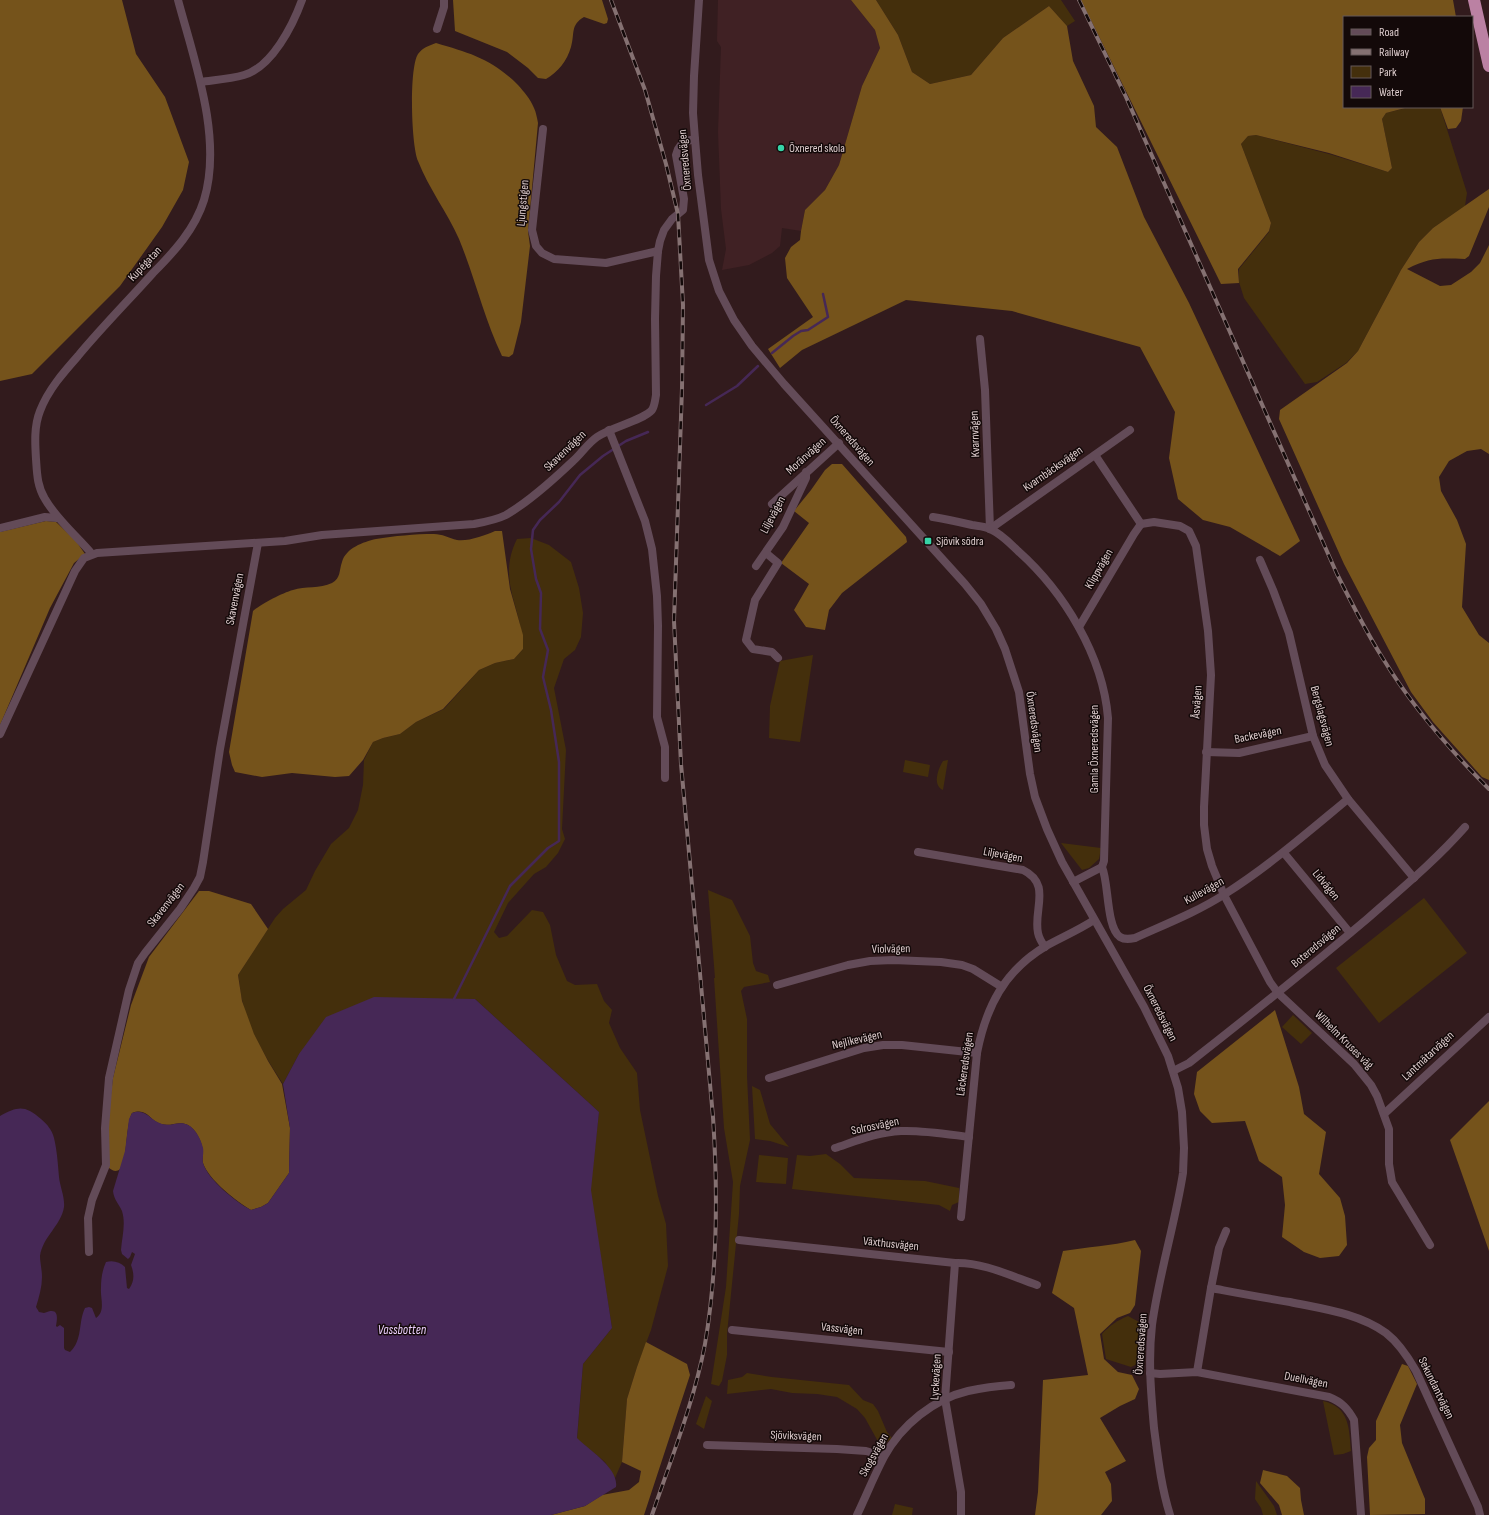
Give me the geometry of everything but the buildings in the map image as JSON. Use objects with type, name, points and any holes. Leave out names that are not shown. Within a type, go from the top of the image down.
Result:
[{"type":"highway","points":[[1474,0],[1489,66]]},
{"type":"highway","points":[[1483,0],[1489,31]]},
{"type":"street","name":"Kupégatan","points":[[92,554],[74,533],[57,518],[44,498],[38,483],[35,436],[40,412],[55,383],[100,330],[182,242],[195,221],[203,202],[209,181],[210,149],[201,82],[178,0]]},
{"type":"street","points":[[201,82],[245,75],[259,67],[275,52],[296,16],[302,0]]},
{"type":"street","points":[[437,29],[444,7],[444,0]]},
{"type":"street","name":"Öxneredsvägen","points":[[699,0],[693,113],[698,175],[709,260],[719,291],[734,320],[752,346],[784,384],[839,443],[972,592],[996,629],[1005,649],[1019,692],[1027,757],[1036,797],[1049,834],[1073,882],[1144,1006],[1168,1056],[1173,1071],[1182,1112],[1184,1148],[1183,1173],[1152,1325],[1150,1373],[1160,1471],[1170,1515]]},
{"type":"street","name":"Ljungstigen","points":[[543,129],[532,230],[536,246],[542,253],[554,259],[606,263],[658,251]]},
{"type":"street","name":"Skavenvägen","points":[[92,554],[285,541],[322,535],[474,524],[494,520],[506,515],[530,498],[574,461],[587,445],[597,437],[645,414],[651,410],[655,403],[655,283],[658,251],[664,230],[672,219],[683,210],[684,206],[676,155],[683,142],[695,139]]},
{"type":"street","name":"Kvarnvägen","points":[[980,338],[986,390],[990,529]]},
{"type":"street","points":[[609,430],[645,521],[652,549],[657,596],[658,626],[657,717],[664,747],[665,778]]},
{"type":"street","name":"Kvarnbäcksvägen","points":[[990,529],[1130,430]]},
{"type":"street","name":"Moränvägen","points":[[772,504],[839,443]]},
{"type":"street","points":[[1095,455],[1142,524]]},
{"type":"street","name":"Liljevägen","points":[[756,566],[783,527],[806,478],[806,472]]},
{"type":"street","points":[[0,528],[45,517],[57,518]]},
{"type":"street","name":"Gamla Öxneredsvägen","points":[[933,517],[990,529],[1006,540],[1037,570],[1057,593],[1079,627],[1101,679],[1107,703],[1105,853],[1102,867]]},
{"type":"street","name":"Åsvägen","points":[[1142,524],[1154,522],[1180,526],[1189,531],[1196,546],[1208,631],[1211,675],[1206,752],[1204,807],[1205,838],[1212,866],[1224,895],[1260,964],[1278,993]]},
{"type":"street","name":"Klippvägen","points":[[1079,627],[1134,534],[1142,524]]},
{"type":"street","name":"Skavenvägen","points":[[89,1252],[88,1218],[92,1200],[106,1165],[105,1128],[109,1078],[129,990],[138,964],[189,897],[200,877],[220,749],[258,543]]},
{"type":"street","points":[[766,553],[778,563],[755,600],[746,640],[753,649],[772,652],[778,658]]},
{"type":"street","points":[[0,734],[74,571],[81,561],[92,554]]},
{"type":"street","name":"Bergslagsvägen","points":[[1260,560],[1289,633],[1313,736],[1325,765],[1348,799],[1414,878]]},
{"type":"street","name":"Backevägen","points":[[1206,752],[1239,753],[1313,736]]},
{"type":"street","name":"Kullevägen","points":[[1102,867],[1106,875],[1112,920],[1117,934],[1121,938],[1128,940],[1193,912],[1224,895],[1284,853],[1348,799]]},
{"type":"street","name":"Boteredsvägen","points":[[1173,1071],[1189,1063],[1278,993],[1414,878],[1447,848],[1465,828]]},
{"type":"street","name":"Liljevägen","points":[[918,852],[1023,870],[1028,873],[1036,882],[1040,894],[1037,925],[1038,935],[1045,947]]},
{"type":"street","name":"Lidvägen","points":[[1284,853],[1350,933]]},
{"type":"street","points":[[1073,882],[1102,867]]},
{"type":"street","name":"Låckeredsvägen","points":[[961,1217],[977,1053],[986,1018],[1002,986],[1018,968],[1045,947],[1094,920]]},
{"type":"street","name":"Violvägen","points":[[777,985],[848,965],[870,961],[893,960],[941,962],[962,965],[1002,986]]},
{"type":"street","name":"Wilhelm Kruses väg","points":[[1278,993],[1346,1056],[1363,1074],[1377,1096],[1389,1129],[1389,1164],[1392,1182],[1430,1244]]},
{"type":"street","name":"Lantmätarvägen","points":[[1384,1114],[1489,1017]]},
{"type":"street","name":"Nejlikevägen","points":[[769,1078],[864,1048],[883,1044],[977,1053]]},
{"type":"street","name":"Solrosvägen","points":[[834,1148],[875,1135],[901,1131],[969,1136]]},
{"type":"street","points":[[1197,1372],[1220,1244],[1226,1231]]},
{"type":"street","name":"Växthusvägen","points":[[739,1240],[965,1263],[984,1267],[1037,1285]]},
{"type":"street","name":"Lyckevägen","points":[[955,1263],[945,1399],[961,1492],[961,1515]]},
{"type":"street","name":"Sekundantvägen","points":[[1211,1288],[1311,1306],[1346,1314],[1362,1320],[1386,1334],[1397,1343],[1408,1357],[1416,1372],[1480,1515]]},
{"type":"street","name":"Vassvägen","points":[[732,1330],[949,1352]]},
{"type":"street","name":"Duellvägen","points":[[1150,1373],[1160,1374],[1197,1372],[1330,1397],[1341,1402],[1350,1412],[1354,1420],[1361,1515]]},
{"type":"street","name":"Skogsvägen","points":[[857,1515],[884,1456],[890,1446],[908,1425],[945,1399],[969,1391],[1011,1385]]},
{"type":"street","name":"Sjöviksvägen","points":[[707,1446],[836,1449],[866,1452],[884,1456]]},
{"type":"shaded area","points":[[0,0],[122,0],[136,54],[165,97],[189,162],[183,190],[162,227],[120,286],[32,374],[0,381]]},
{"type":"shaded area","points":[[453,0],[602,0],[608,19],[607,23],[604,24],[584,17],[580,20],[575,27],[571,47],[567,57],[558,69],[546,79],[538,78],[528,68],[507,52],[455,31]]},
{"type":"shaded area","name":"Öxnered skola","points":[[718,0],[851,0],[875,30],[880,48],[862,86],[839,165],[825,190],[805,210],[801,231],[782,228],[780,246],[772,253],[749,265],[722,270],[726,249],[721,209],[718,132],[721,47],[717,41]]},
{"type":"shaded area","points":[[851,0],[876,0],[898,35],[912,72],[930,84],[971,75],[1003,38],[1049,6],[1067,26],[1073,61],[1094,106],[1096,127],[1117,147],[1144,217],[1189,303],[1300,541],[1280,556],[1230,527],[1203,520],[1178,499],[1169,458],[1175,412],[1140,347],[1012,311],[906,300],[802,350],[780,368],[768,349],[813,317],[787,278],[785,258],[791,247],[800,240],[805,210],[825,190],[839,165],[862,86],[880,48],[875,30]]},
{"type":"shaded area","points":[[1081,0],[1453,0],[1456,16],[1343,16],[1343,108],[1405,108],[1386,113],[1382,119],[1392,168],[1388,172],[1329,153],[1256,135],[1248,136],[1241,144],[1271,223],[1269,231],[1238,269],[1239,283],[1221,284]]},
{"type":"shaded area","points":[[436,43],[480,58],[499,69],[518,85],[529,98],[535,110],[538,123],[528,231],[530,246],[521,322],[513,354],[509,357],[502,356],[490,327],[459,239],[427,181],[418,161],[414,139],[412,106],[413,74],[418,54],[426,47]]},
{"type":"shaded area","points":[[1440,108],[1463,108],[1461,121],[1456,128],[1448,129]]},
{"type":"shaded area","points":[[1489,189],[1489,207],[1469,256],[1465,259],[1429,260],[1407,269],[1440,286],[1451,285],[1471,272],[1480,263],[1489,245],[1489,454],[1481,449],[1467,451],[1449,461],[1439,477],[1441,491],[1457,520],[1466,544],[1462,607],[1479,635],[1489,643],[1489,780],[1482,777],[1433,722],[1411,692],[1344,564],[1279,419],[1280,410],[1347,363],[1358,351],[1401,270],[1419,242],[1433,228]]},
{"type":"shaded area","points":[[832,464],[842,464],[906,537],[907,542],[842,593],[829,610],[825,630],[806,627],[794,610],[809,584],[781,563],[809,523],[794,511],[825,470]]},
{"type":"shaded area","points":[[46,521],[56,522],[76,541],[85,554],[74,563],[50,608],[0,725],[0,532]]},
{"type":"shaded area","points":[[495,531],[502,531],[510,589],[523,635],[523,649],[514,659],[495,663],[479,670],[443,709],[416,722],[400,734],[373,742],[363,760],[349,776],[335,777],[292,773],[262,777],[235,772],[229,752],[253,611],[266,602],[288,591],[323,586],[332,583],[337,579],[342,562],[347,553],[356,546],[366,542],[390,537],[427,534],[437,534],[457,540],[466,540]]},
{"type":"shaded area","points":[[199,891],[209,891],[251,904],[268,929],[238,975],[242,1001],[254,1034],[282,1084],[290,1128],[289,1173],[268,1203],[251,1210],[238,1202],[211,1176],[203,1163],[203,1151],[198,1136],[194,1129],[185,1124],[178,1123],[165,1125],[157,1122],[145,1113],[132,1113],[128,1126],[123,1164],[117,1171],[109,1168],[107,1128],[113,1078],[131,1005],[149,957]]},
{"type":"shaded area","points":[[1275,1010],[1299,1087],[1304,1114],[1326,1132],[1319,1174],[1340,1198],[1345,1216],[1347,1245],[1339,1256],[1320,1258],[1304,1252],[1282,1237],[1285,1205],[1282,1177],[1259,1161],[1245,1121],[1212,1123],[1200,1111],[1194,1094],[1197,1072]]},
{"type":"shaded area","points":[[1489,1101],[1489,1251],[1450,1140]]},
{"type":"shaded area","points":[[1135,1240],[1141,1251],[1135,1305],[1130,1313],[1117,1318],[1100,1334],[1104,1359],[1118,1372],[1132,1375],[1139,1389],[1135,1399],[1100,1418],[1126,1461],[1105,1472],[1111,1484],[1112,1501],[1101,1515],[1035,1515],[1038,1492],[1043,1380],[1088,1375],[1074,1308],[1052,1293],[1063,1251],[1117,1244]]},
{"type":"shaded area","points":[[646,1342],[687,1364],[690,1375],[644,1515],[551,1515],[585,1506],[602,1495],[629,1490],[639,1482],[641,1471],[622,1462],[627,1399]]},
{"type":"shaded area","points":[[1402,1364],[1408,1366],[1417,1384],[1400,1425],[1402,1443],[1425,1499],[1425,1514],[1370,1515],[1367,1457],[1369,1448],[1376,1440],[1376,1421]]},
{"type":"shaded area","points":[[1263,1470],[1287,1476],[1300,1488],[1304,1515],[1282,1515],[1279,1505],[1260,1483]]},
{"type":"green space","points":[[876,0],[1061,0],[1075,21],[1067,26],[1049,6],[1003,38],[971,75],[930,84],[912,72],[898,35]]},
{"type":"green space","points":[[1406,108],[1440,108],[1467,193],[1465,206],[1433,228],[1419,242],[1401,270],[1358,351],[1346,363],[1317,382],[1305,384],[1244,298],[1239,282],[1239,269],[1269,232],[1271,223],[1241,144],[1248,136],[1256,135],[1329,154],[1388,172],[1392,168],[1382,119],[1386,113]]},
{"type":"green space","points":[[531,538],[549,545],[571,562],[579,588],[583,613],[581,637],[575,650],[564,659],[554,688],[566,750],[562,829],[565,839],[558,853],[546,867],[534,874],[508,903],[494,932],[499,938],[507,936],[532,910],[543,912],[550,925],[556,955],[567,981],[575,985],[597,984],[604,1001],[612,1010],[609,1023],[620,1048],[637,1073],[640,1110],[658,1196],[666,1224],[668,1266],[651,1330],[627,1399],[622,1462],[615,1478],[605,1462],[577,1439],[583,1364],[612,1328],[590,1190],[599,1112],[475,999],[454,999],[299,1054],[283,1084],[264,1054],[249,1023],[242,1000],[238,975],[275,918],[283,909],[306,890],[331,844],[349,828],[358,810],[363,785],[364,760],[373,742],[400,734],[416,722],[444,709],[479,670],[495,663],[514,659],[523,649],[522,634],[512,594],[509,568],[511,554],[517,539]]},
{"type":"green space","points":[[813,655],[800,742],[769,738],[770,706],[780,661]]},
{"type":"green space","points":[[905,760],[930,765],[928,777],[903,772]]},
{"type":"green space","points":[[948,760],[943,790],[938,784],[937,777],[939,768],[943,761]]},
{"type":"green space","points":[[1061,843],[1101,848],[1099,859],[1089,868],[1082,870]]},
{"type":"green space","points":[[708,890],[732,900],[750,936],[753,963],[756,971],[768,975],[770,982],[744,987],[741,991],[747,1019],[747,1076],[750,1140],[740,1186],[739,1214],[727,1334],[727,1355],[722,1381],[719,1386],[711,1384],[726,1287],[733,1182],[724,1128]]},
{"type":"green space","points":[[1424,898],[1467,953],[1379,1023],[1336,968]]},
{"type":"green space","points":[[1293,1015],[1312,1033],[1301,1044],[1282,1027]]},
{"type":"green space","points":[[752,1086],[760,1090],[770,1124],[789,1147],[770,1141],[755,1139]]},
{"type":"green space","points":[[826,1154],[840,1164],[854,1178],[925,1181],[959,1188],[959,1202],[952,1205],[950,1211],[939,1205],[792,1189],[797,1155],[810,1156]]},
{"type":"green space","points":[[759,1155],[788,1158],[786,1184],[756,1182]]},
{"type":"green space","points":[[1128,1316],[1141,1323],[1141,1354],[1137,1364],[1131,1367],[1106,1359],[1102,1334],[1121,1319]]},
{"type":"green space","points":[[747,1373],[849,1385],[863,1400],[873,1404],[878,1411],[887,1432],[892,1438],[880,1445],[865,1418],[857,1409],[837,1397],[817,1394],[792,1393],[771,1389],[727,1394],[728,1380],[742,1377]]},
{"type":"green space","points":[[706,1396],[712,1401],[704,1429],[696,1424]]},
{"type":"green space","points":[[1323,1401],[1332,1404],[1343,1414],[1350,1435],[1351,1451],[1334,1455]]},
{"type":"green space","points":[[1256,1481],[1274,1506],[1277,1515],[1263,1515],[1261,1508],[1255,1499]]},
{"type":"green space","points":[[895,1504],[913,1508],[912,1515],[892,1515]]},
{"type":"water","name":"Vassbotten","points":[[374,997],[475,999],[599,1112],[591,1190],[612,1328],[583,1364],[577,1438],[608,1466],[616,1480],[616,1487],[585,1506],[551,1515],[0,1515],[0,1116],[12,1110],[21,1108],[26,1109],[35,1114],[45,1123],[51,1130],[54,1138],[64,1207],[59,1220],[42,1249],[40,1256],[42,1281],[36,1307],[39,1312],[44,1313],[52,1311],[56,1313],[56,1326],[57,1327],[60,1325],[64,1328],[64,1348],[70,1352],[77,1342],[85,1308],[92,1308],[96,1318],[101,1312],[102,1278],[106,1262],[116,1262],[125,1267],[127,1288],[129,1289],[133,1280],[131,1265],[135,1254],[132,1252],[128,1259],[122,1254],[121,1250],[124,1226],[123,1216],[122,1211],[114,1197],[113,1191],[125,1151],[129,1119],[132,1113],[144,1113],[165,1125],[182,1123],[191,1127],[198,1135],[202,1145],[203,1163],[206,1170],[216,1183],[238,1202],[251,1210],[261,1207],[268,1203],[289,1173],[290,1128],[283,1084],[299,1054],[326,1017]]},
{"type":"waterway","points":[[772,353],[793,336],[801,331],[808,330],[828,317],[823,294]]},
{"type":"waterway","points":[[706,405],[737,386],[758,366]]},
{"type":"waterway","points":[[454,999],[510,886],[548,848],[559,841],[559,762],[551,710],[543,677],[548,650],[540,629],[541,593],[536,579],[531,549],[533,530],[540,520],[559,502],[580,475],[603,456],[626,441],[648,432]]},
{"type":"railway","points":[[611,0],[645,90],[666,164],[678,214],[683,305],[682,388],[674,621],[681,764],[713,1117],[716,1174],[715,1259],[705,1344],[695,1387],[652,1515]]},
{"type":"railway","points":[[1079,0],[1126,97],[1337,574],[1353,605],[1376,647],[1405,692],[1431,726],[1489,789]]},
{"type":"place","name":"Öxnered skola","points":[[781,148]]},
{"type":"place","name":"Sjövik södra","points":[[928,541]]}]
